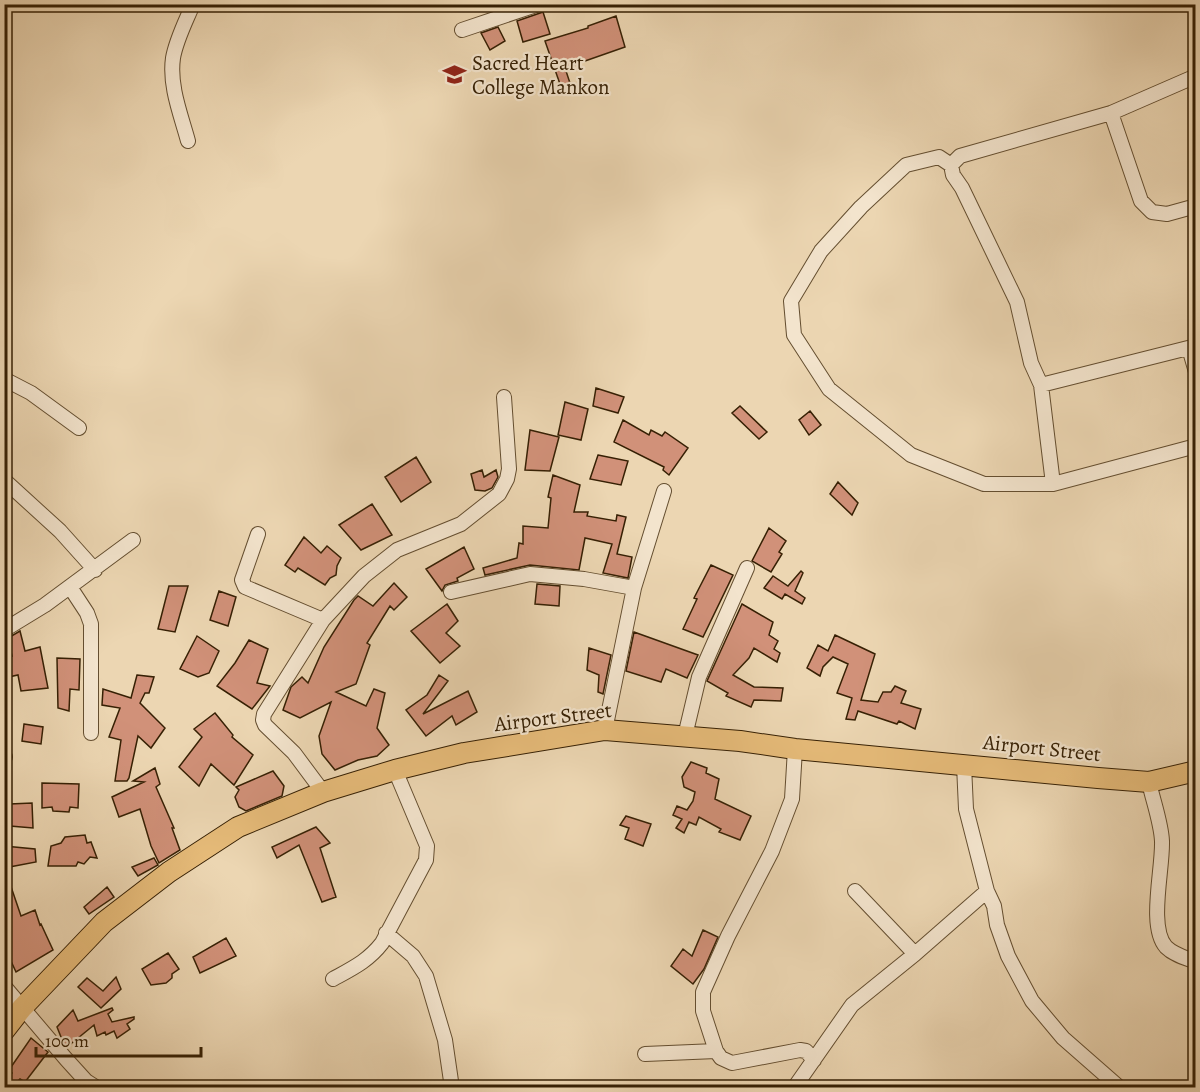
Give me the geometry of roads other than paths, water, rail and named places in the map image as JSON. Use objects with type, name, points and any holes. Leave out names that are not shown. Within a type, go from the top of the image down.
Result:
[{"type":"highway","name":"Airport Street","points":[[4,1031],[22,1008],[104,922],[169,872],[238,827],[323,792],[395,770],[464,753],[605,730],[741,741],[795,749],[1149,782],[1196,771]]},
{"type":"street","points":[[188,141],[173,86],[172,71],[173,55],[193,4]]},
{"type":"street","points":[[462,30],[539,4]]},
{"type":"street","points":[[951,165],[960,156],[1111,113],[1196,76]]},
{"type":"street","points":[[1111,113],[1141,201],[1152,212],[1167,214],[1196,206]]},
{"type":"street","points":[[1053,484],[1041,385],[1031,363],[1017,302],[962,188],[953,175],[951,165],[939,157],[906,165],[861,207],[821,251],[791,301],[794,335],[829,389],[911,455],[984,484],[1053,484],[1196,446]]},
{"type":"street","points":[[1041,385],[1192,347],[1196,372]]},
{"type":"street","points":[[4,379],[31,393],[79,428]]},
{"type":"street","points":[[323,792],[294,753],[266,725],[263,720],[264,714],[323,620],[364,576],[398,550],[461,524],[499,494],[507,479],[509,469],[504,397]]},
{"type":"street","points":[[4,480],[60,531],[95,570]]},
{"type":"street","points":[[605,730],[634,588],[664,491]]},
{"type":"street","points":[[258,534],[243,580],[245,587],[323,620]]},
{"type":"street","points":[[4,630],[95,570],[133,540]]},
{"type":"street","points":[[685,736],[699,677],[747,568]]},
{"type":"street","points":[[451,592],[530,574],[584,579],[634,588]]},
{"type":"street","points":[[70,587],[87,613],[91,624],[91,733]]},
{"type":"street","points":[[795,749],[792,799],[772,850],[728,936],[703,992],[703,1011],[716,1051],[721,1058],[732,1063],[800,1050],[806,1051],[814,1060]]},
{"type":"street","points":[[964,765],[966,809],[987,891],[994,906],[997,925],[1008,956],[1032,1001],[1064,1038],[1120,1088]]},
{"type":"street","points":[[333,979],[373,955],[413,886],[428,853],[395,770]]},
{"type":"street","points":[[1149,782],[1162,839],[1156,919],[1160,937],[1166,947],[1177,955],[1196,962]]},
{"type":"street","points":[[855,891],[915,954]]},
{"type":"street","points":[[794,1088],[852,1005],[987,891]]},
{"type":"street","points":[[386,933],[413,956],[426,976],[445,1040],[452,1088]]},
{"type":"street","points":[[4,986],[86,1081],[97,1088]]},
{"type":"street","points":[[645,1054],[716,1051]]},
{"type":"place","name":"Sacred Heart College Mankon","points":[[454,75]]}]
